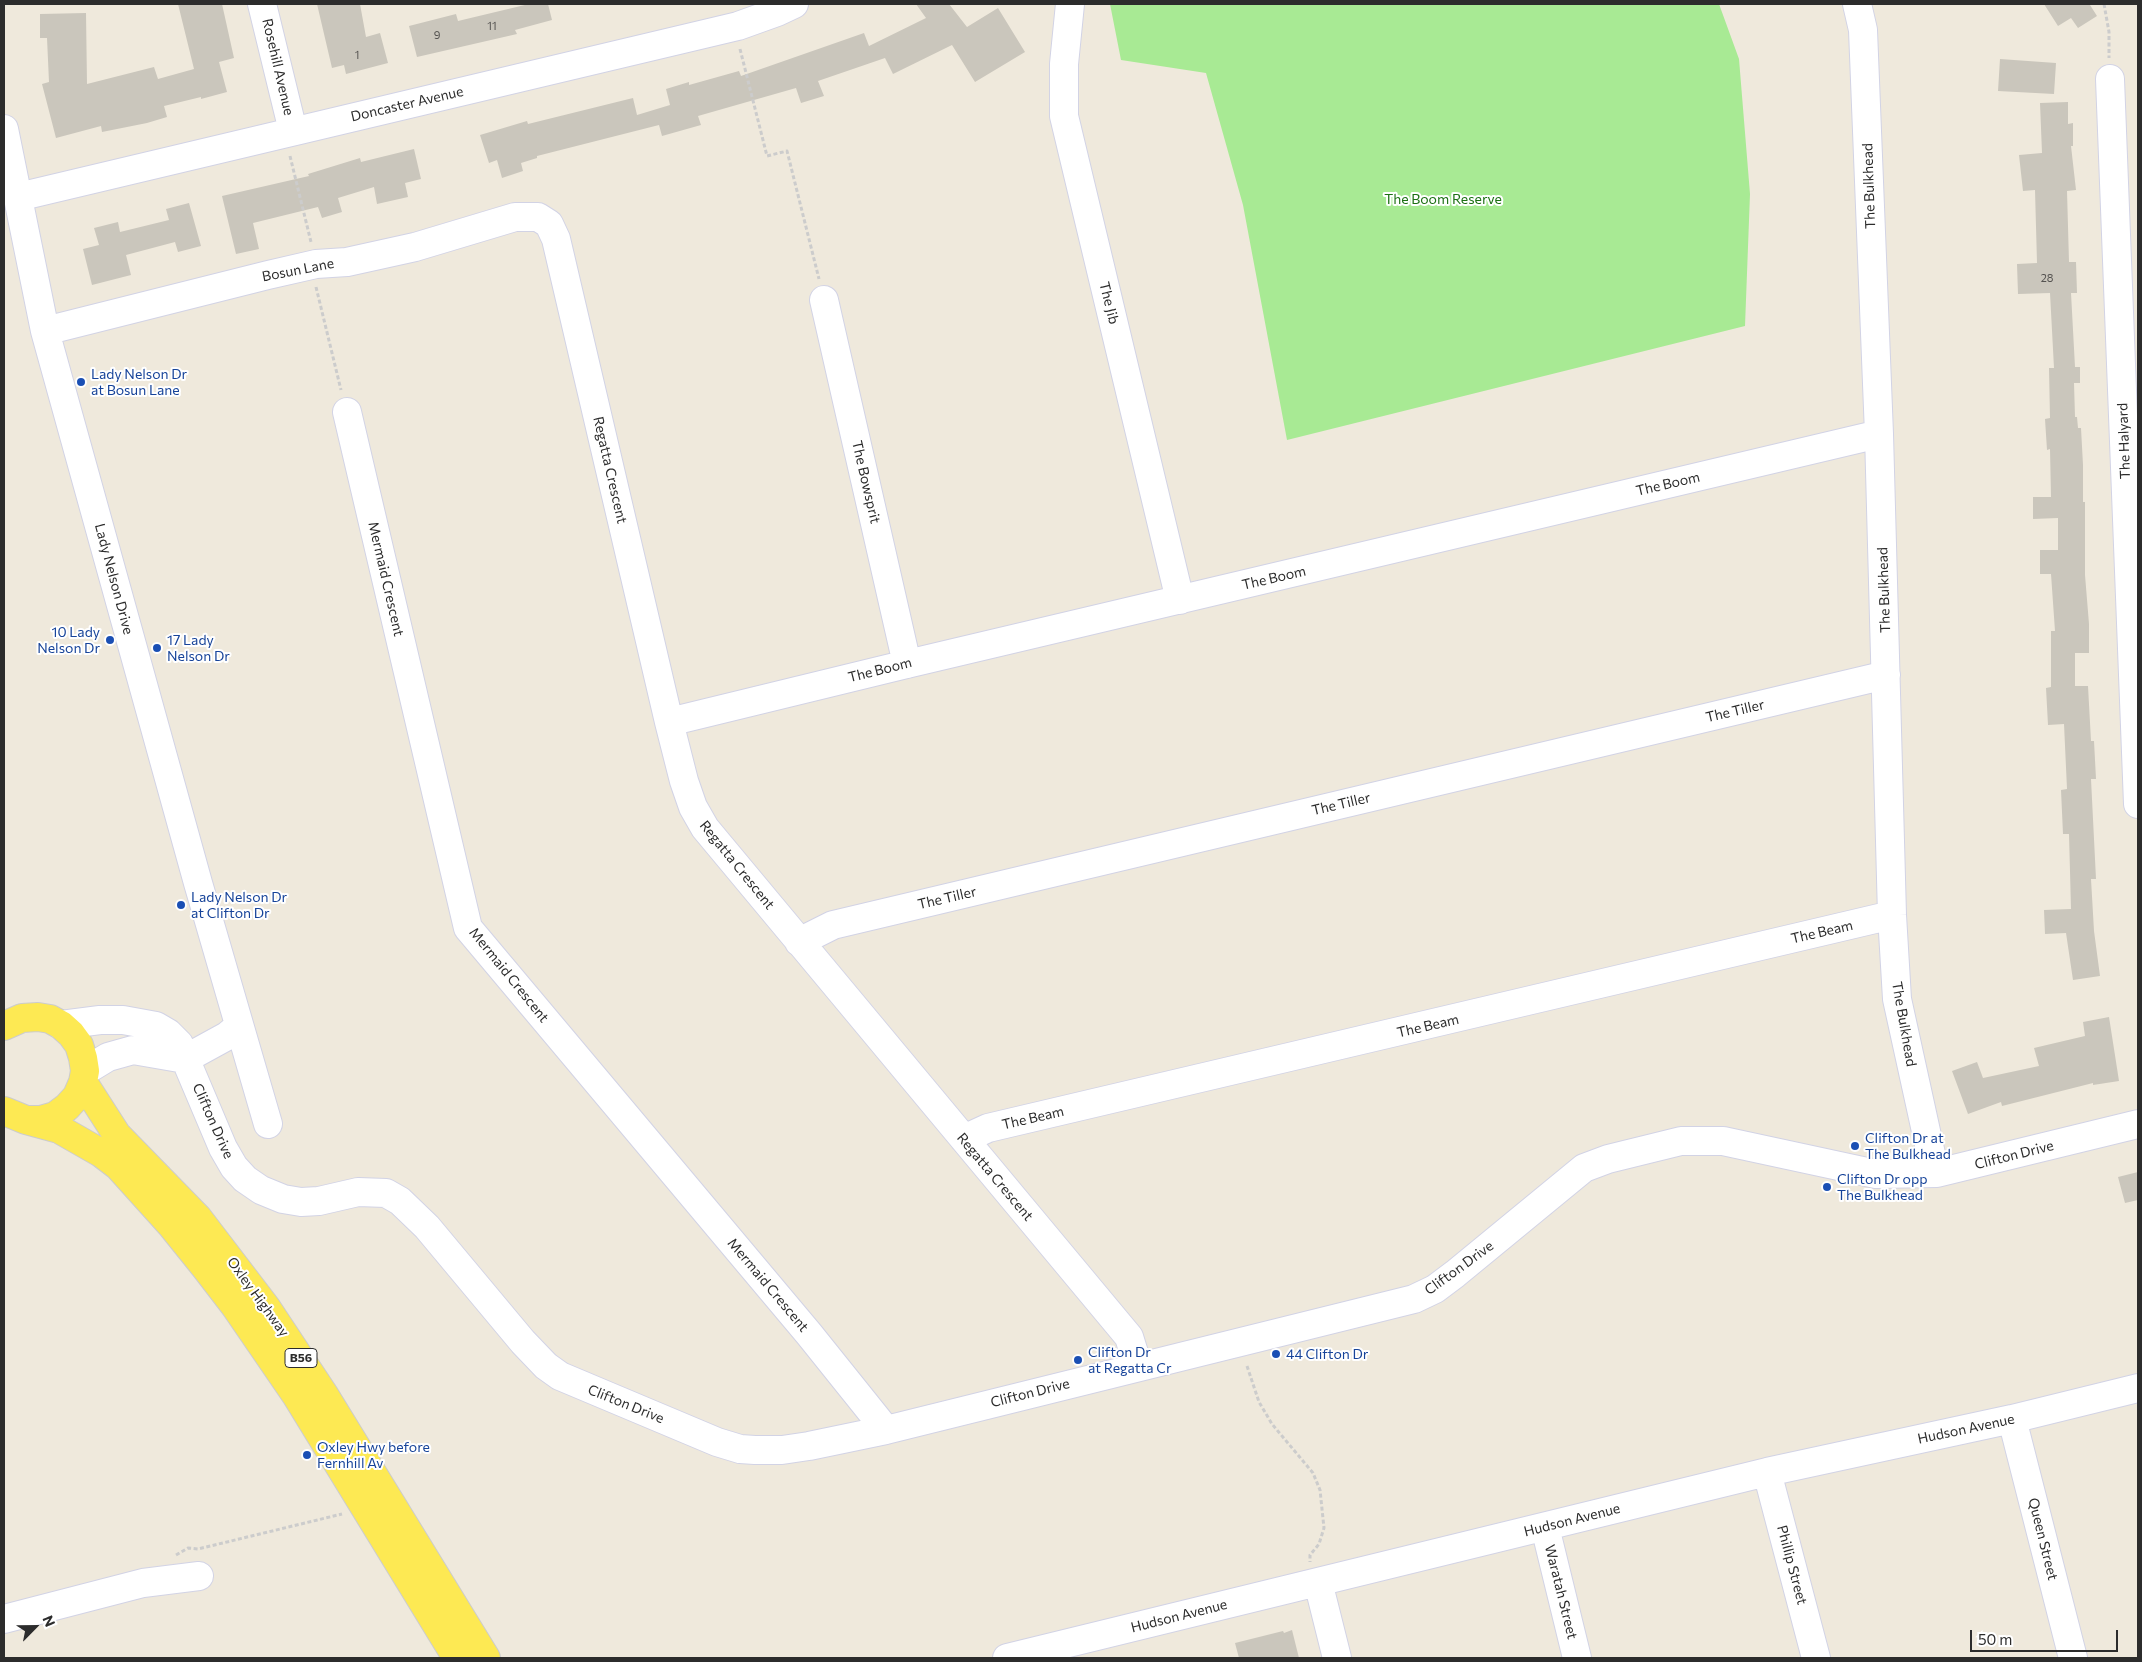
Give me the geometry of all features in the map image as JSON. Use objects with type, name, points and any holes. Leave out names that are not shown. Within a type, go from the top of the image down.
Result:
[{"type":"main road","points":[[4,1009],[49,1021]]},
{"type":"main road","points":[[4,1026],[22,1018],[49,1021]]},
{"type":"main road","name":"B56","points":[[49,1021],[71,1034],[79,1045],[83,1058],[84,1076]]},
{"type":"main road","points":[[11,1116],[41,1120],[55,1116],[68,1108],[77,1096],[84,1076]]},
{"type":"main road","name":"Oxley Highway","points":[[84,1076],[117,1135],[198,1218],[266,1307],[326,1396],[486,1658]]},
{"type":"main road","name":"Oxley Highway","points":[[11,1116],[59,1129],[101,1152],[118,1166],[189,1246],[236,1306],[286,1380],[456,1658]]},
{"type":"street","name":"Rosehill Avenue","points":[[262,4],[289,132]]},
{"type":"street","name":"Doncaster Avenue","points":[[18,196],[734,26],[777,12],[794,4]]},
{"type":"street","name":"The Jib","points":[[1070,4],[1064,64],[1064,116],[1180,600]]},
{"type":"street","name":"The Bulkhead","points":[[1857,4],[1863,30],[1879,434],[1892,915],[1897,999],[1937,1174]]},
{"type":"street","name":"The Halyard","points":[[2110,79],[2138,804]]},
{"type":"street","name":"Lady Nelson Drive","points":[[4,129],[45,331],[198,883],[268,1124]]},
{"type":"street","name":"Bosun Lane","points":[[45,331],[314,265],[347,262],[415,247],[515,218],[538,217],[549,224]]},
{"type":"street","name":"Regatta Crescent","points":[[549,224],[556,239],[669,722],[684,781],[697,814],[705,828],[799,942],[1129,1337],[1138,1366]]},
{"type":"street","name":"The Bowsprit","points":[[824,300],[907,664]]},
{"type":"street","name":"Mermaid Crescent","points":[[347,412],[468,928],[810,1334],[886,1430]]},
{"type":"street","name":"The Boom","points":[[669,722],[1879,434]]},
{"type":"street","name":"The Tiller","points":[[799,942],[833,925],[1886,675]]},
{"type":"street","name":"The Beam","points":[[964,1139],[998,1126],[1892,915]]},
{"type":"street","name":"Clifton Drive","points":[[49,1021],[123,1020],[156,1026],[168,1033],[179,1044],[223,1148],[234,1167],[261,1190],[283,1199],[300,1202],[319,1201],[358,1192],[386,1193],[400,1202],[426,1227],[522,1342],[546,1366],[560,1376],[717,1442],[740,1449],[782,1450],[886,1430],[1414,1299],[1436,1289],[1456,1274],[1584,1168],[1618,1156],[1682,1141],[1723,1141],[1876,1174],[1937,1174],[2138,1124]]},
{"type":"street","points":[[84,1076],[108,1057],[133,1050],[186,1059],[227,1036],[240,1026]]},
{"type":"street","name":"Hudson Avenue","points":[[1007,1658],[1768,1472],[2012,1419],[2138,1388]]},
{"type":"street","name":"Queen Street","points":[[2012,1419],[2073,1658]]},
{"type":"street","name":"Phillip Street","points":[[1768,1472],[1816,1658]]},
{"type":"street","name":"Waratah Street","points":[[1545,1527],[1577,1658]]},
{"type":"street","points":[[4,1619],[142,1583],[199,1576]]},
{"type":"street","points":[[1318,1582],[1337,1658]]},
{"type":"path","points":[[2104,4],[2109,32],[2110,79]]},
{"type":"path","points":[[734,26],[767,156],[787,151],[824,300]]},
{"type":"path","points":[[289,132],[314,265],[347,412]]},
{"type":"path","points":[[1247,1366],[1259,1402],[1272,1424],[1313,1473],[1320,1490],[1324,1528],[1319,1544],[1310,1555],[1310,1564],[1318,1582]]},
{"type":"green space","name":"The Boom Reserve","points":[[1110,4],[1719,4],[1739,59],[1750,194],[1745,326],[1287,440],[1243,205],[1206,73],[1121,60]]},
{"type":"building","points":[[178,4],[222,4],[234,58],[219,62],[227,92],[164,106],[167,117],[147,123],[102,132],[101,126],[56,138],[42,84],[49,82],[47,38],[40,38],[40,14],[86,13],[87,84],[154,67],[158,79],[194,69]]},
{"type":"building","points":[[317,4],[360,4],[366,37],[380,33],[388,63],[346,74],[344,65],[332,68]]},
{"type":"building","points":[[529,4],[548,4],[552,20],[515,30],[517,34],[417,57],[409,26],[456,14],[458,21]]},
{"type":"building","points":[[916,4],[949,4],[967,27],[998,8],[1025,52],[975,82],[952,45],[893,74],[885,58],[818,81],[824,96],[801,103],[796,88],[698,116],[701,125],[662,136],[659,125],[537,156],[537,158],[521,163],[523,171],[502,178],[497,160],[489,163],[480,135],[527,121],[528,124],[633,98],[637,115],[670,105],[666,89],[689,82],[689,85],[739,71],[741,76],[864,33],[869,46],[926,18]]},
{"type":"building","points":[[2044,4],[2092,4],[2090,5],[2097,16],[2078,28],[2071,18],[2058,26]]},
{"type":"building","points":[[2000,59],[2056,63],[2054,94],[1998,91]]},
{"type":"building","points":[[2068,102],[2068,124],[2073,123],[2073,146],[2071,146],[2076,190],[2067,191],[2069,262],[2076,262],[2077,293],[2071,293],[2075,367],[2080,367],[2080,383],[2074,383],[2075,417],[2077,417],[2078,428],[2081,428],[2083,502],[2085,502],[2085,575],[2089,624],[2089,653],[2075,653],[2075,686],[2088,686],[2091,741],[2094,741],[2096,779],[2091,779],[2096,879],[2091,879],[2094,931],[2100,976],[2073,980],[2066,933],[2045,934],[2044,910],[2071,909],[2069,834],[2063,834],[2061,790],[2067,789],[2064,724],[2048,725],[2046,688],[2051,687],[2051,631],[2055,631],[2051,574],[2040,574],[2040,550],[2058,550],[2058,518],[2033,519],[2033,497],[2051,497],[2050,449],[2047,450],[2045,419],[2050,418],[2049,368],[2054,368],[2050,293],[2018,294],[2017,264],[2037,263],[2035,190],[2023,191],[2019,155],[2042,153],[2040,103]]},
{"type":"building","points":[[414,149],[421,179],[405,183],[408,197],[377,204],[374,187],[338,198],[342,212],[322,218],[318,207],[253,223],[259,249],[236,254],[222,196],[309,176],[308,174],[360,158],[361,162]]},
{"type":"building","points":[[189,203],[201,246],[178,252],[175,242],[126,255],[131,275],[92,285],[83,249],[99,245],[94,228],[118,222],[120,232],[169,220],[166,209]]},
{"type":"building","points":[[2109,1017],[2119,1081],[2093,1085],[2093,1083],[2002,1106],[2001,1102],[1968,1114],[1952,1071],[1977,1062],[1983,1078],[2039,1066],[2034,1048],[2085,1036],[2083,1022]]},
{"type":"building","points":[[2138,1172],[2138,1200],[2125,1203],[2118,1177]]},
{"type":"building","points":[[1292,1630],[1299,1658],[1239,1658],[1235,1643]]},
{"type":"place","name":"Lady Nelson Dr at Bosun Lane","points":[[81,382]]},
{"type":"place","name":"10 Lady Nelson Dr","points":[[110,640]]},
{"type":"place","name":"17 Lady Nelson Dr","points":[[157,648]]},
{"type":"place","name":"Lady Nelson Dr at Clifton Dr","points":[[181,905]]},
{"type":"place","name":"Clifton Dr at The Bulkhead","points":[[1855,1146]]},
{"type":"place","name":"Clifton Dr opp The Bulkhead","points":[[1827,1187]]},
{"type":"place","name":"44 Clifton Dr","points":[[1276,1354]]},
{"type":"place","name":"Clifton Dr at Regatta Cr","points":[[1078,1360]]},
{"type":"place","name":"Oxley Hwy before Fernhill Av","points":[[307,1455]]}]
